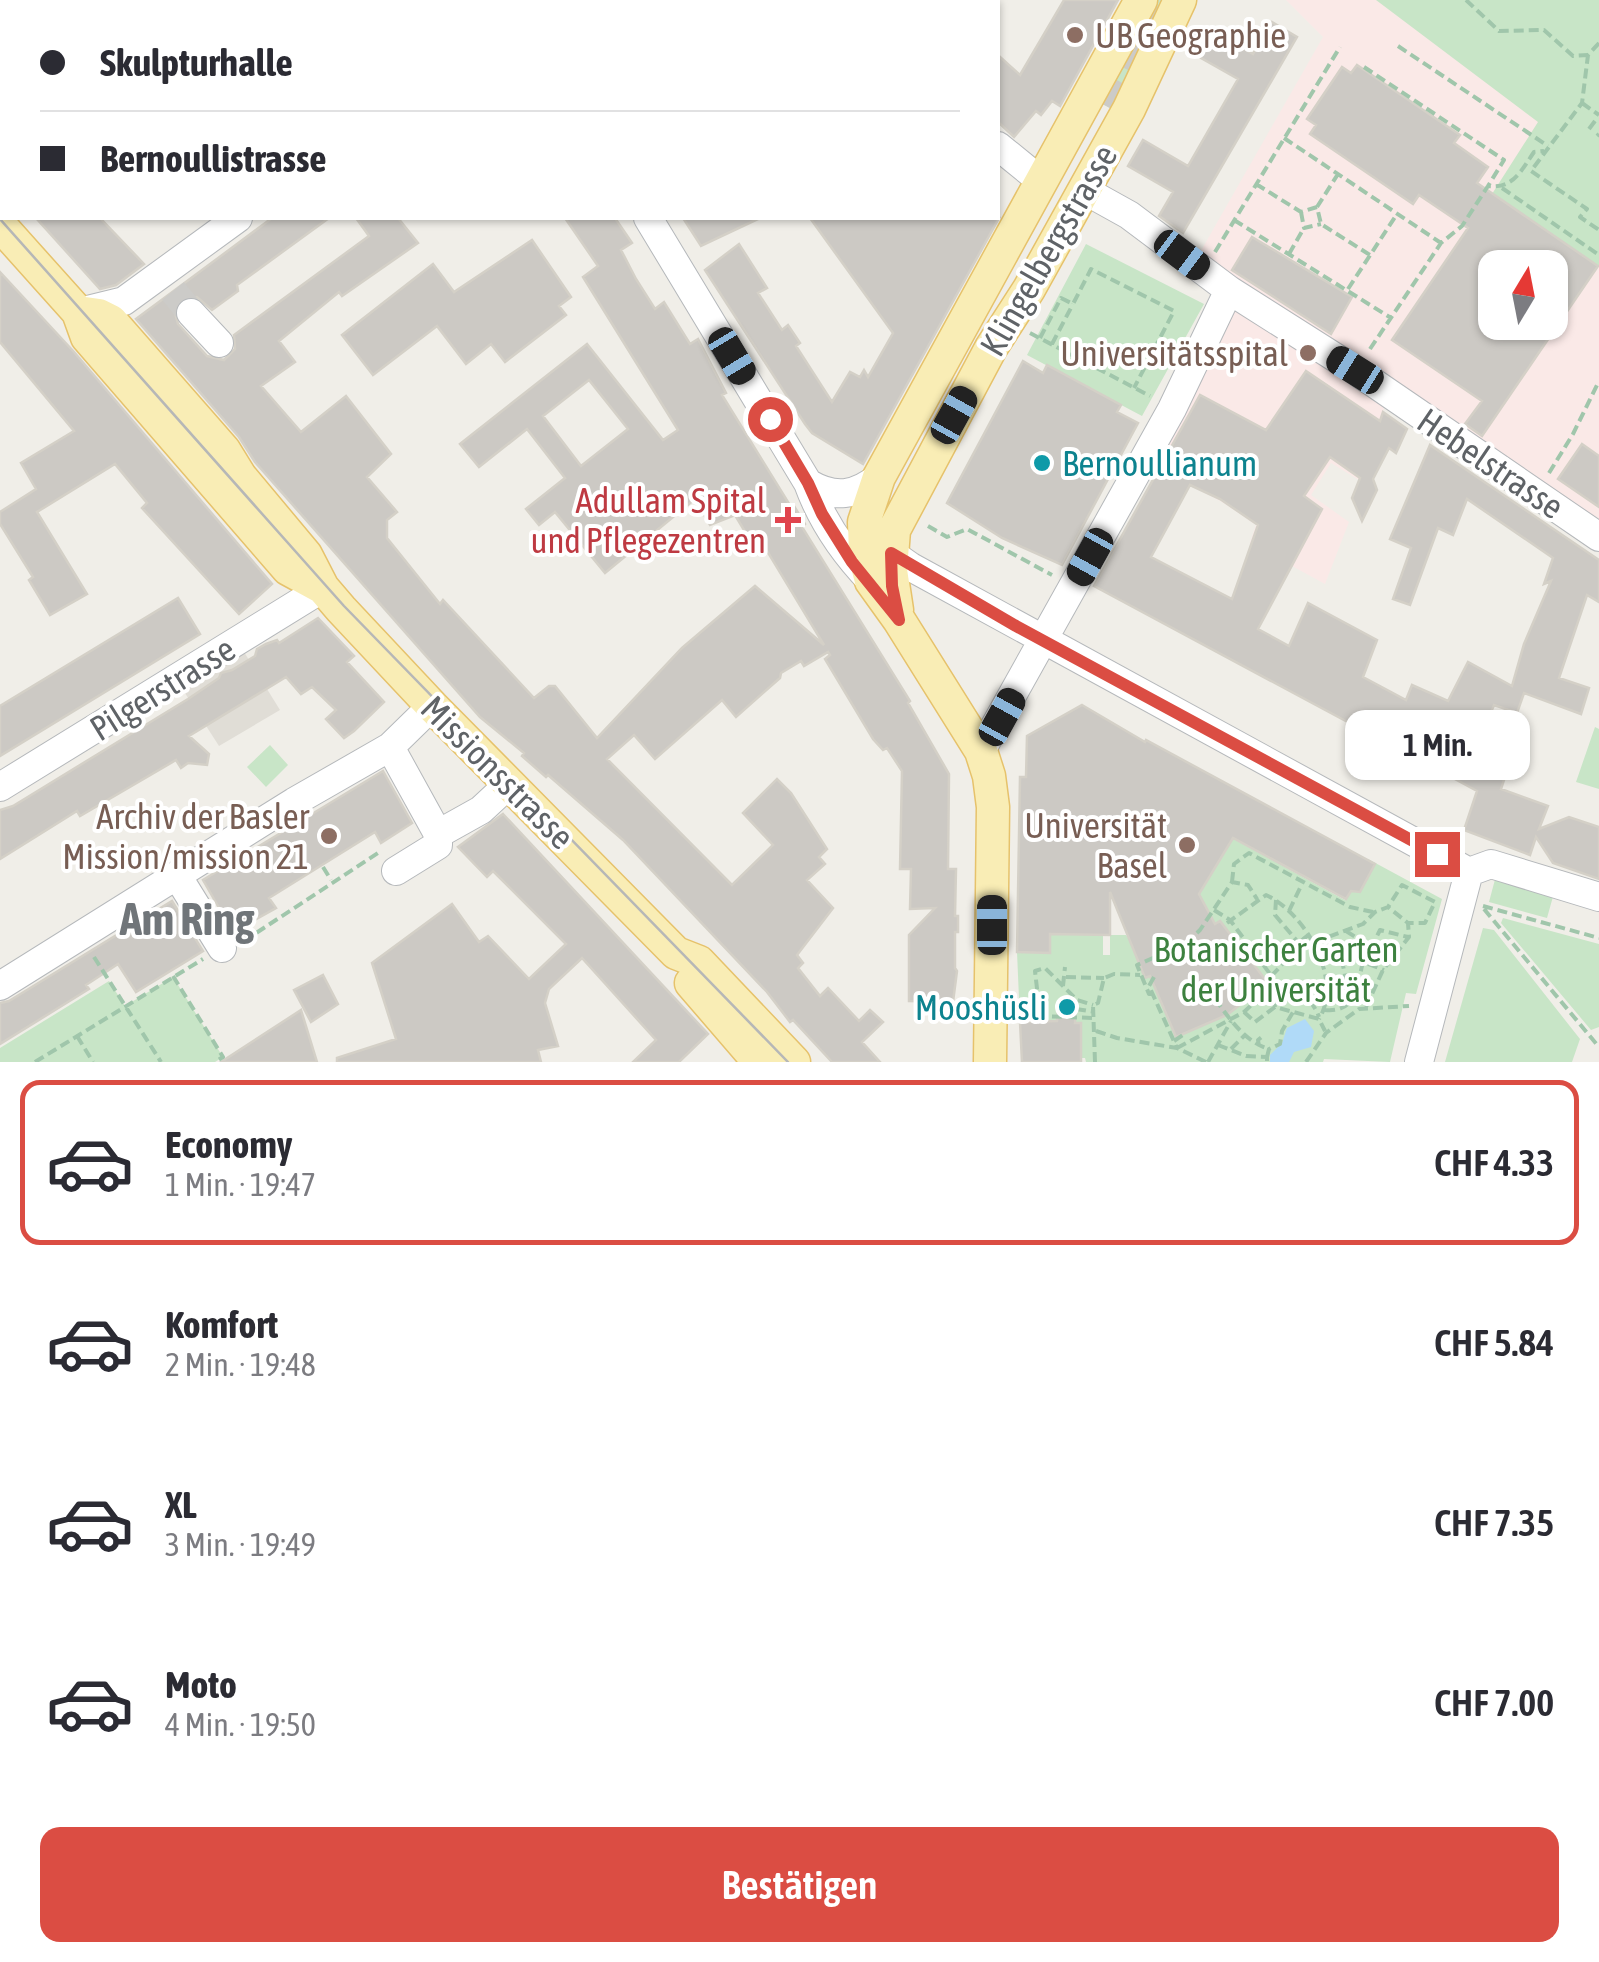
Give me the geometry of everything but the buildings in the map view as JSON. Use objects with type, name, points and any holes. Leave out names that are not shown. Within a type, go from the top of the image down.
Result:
[{"type":"main road","name":"Klingelbergstrasse","points":[[871,581],[864,546],[866,509],[878,478],[1142,0]]},
{"type":"main road","name":"Klingelbergstrasse","points":[[891,553],[894,530],[916,482],[1129,109],[1180,0]]},
{"type":"main road","name":"Missionsstrasse","points":[[1,230],[78,312],[99,315],[124,335],[224,450],[240,476],[306,555],[323,588],[432,706],[676,952],[684,975],[765,1056]]},
{"type":"main road","points":[[891,553],[899,620]]},
{"type":"main road","points":[[871,581],[981,751],[989,776],[993,807],[990,1062]]},
{"type":"street","points":[[1000,148],[1041,181]]},
{"type":"street","name":"Hebelstrasse","points":[[1084,190],[1129,215],[1229,290],[1355,370],[1599,537]]},
{"type":"street","points":[[78,312],[124,301],[166,284],[236,220]]},
{"type":"street","points":[[649,220],[808,483],[822,514],[852,562],[871,581]]},
{"type":"street","points":[[981,751],[1172,409],[1229,290]]},
{"type":"street","points":[[191,313],[219,343]]},
{"type":"street","points":[[808,483],[828,492],[851,494],[862,491],[878,478]]},
{"type":"street","points":[[866,509],[891,553],[1472,888]]},
{"type":"street","name":"Pilgerstrasse","points":[[0,787],[323,588]]},
{"type":"street","points":[[111,932],[390,746],[432,706]]},
{"type":"street","points":[[390,746],[438,834],[438,846],[396,872]]},
{"type":"street","points":[[438,834],[481,810],[510,783]]},
{"type":"street","points":[[1418,1062],[1472,888],[1491,864],[1599,897]]},
{"type":"street","points":[[0,986],[181,882]]},
{"type":"street","points":[[181,882],[222,948]]},
{"type":"path","points":[[1471,2],[1499,31],[1544,30],[1573,56],[1588,55]]},
{"type":"path","points":[[1599,43],[1588,55],[1582,102],[1531,170],[1587,209],[1580,217],[1599,230]]},
{"type":"path","points":[[1398,46],[1546,148]]},
{"type":"path","points":[[1204,271],[1340,47]]},
{"type":"path","points":[[1355,370],[1441,243],[1462,226],[1504,160],[1364,67]]},
{"type":"path","points":[[1582,102],[1599,116],[1589,129]]},
{"type":"path","points":[[1284,138],[1441,243]]},
{"type":"path","points":[[1502,188],[1514,180],[1534,152],[1546,148]]},
{"type":"path","points":[[1321,224],[1318,207],[1338,174]]},
{"type":"path","points":[[1256,184],[1301,212],[1304,228],[1289,254]]},
{"type":"path","points":[[1488,186],[1502,188],[1599,254]]},
{"type":"path","points":[[1301,212],[1318,207]]},
{"type":"path","points":[[1348,290],[1397,214]]},
{"type":"path","points":[[1234,220],[1391,318]]},
{"type":"path","points":[[1304,228],[1321,224],[1370,254]]},
{"type":"path","points":[[1052,344],[1091,269],[1174,311],[1134,388]]},
{"type":"path","points":[[1073,304],[1061,298],[1042,338],[1150,397]]},
{"type":"path","points":[[1536,494],[1573,434],[1599,381]]},
{"type":"path","points":[[917,519],[946,537],[967,529],[1074,587]]},
{"type":"path","points":[[998,545],[1002,538]]},
{"type":"path","points":[[1154,994],[1149,994],[1137,965],[1185,944],[1232,882],[1234,864],[1249,853],[1350,907],[1375,912]]},
{"type":"path","points":[[323,867],[332,880]]},
{"type":"path","points":[[1232,882],[1248,885],[1257,899]]},
{"type":"path","points":[[1289,911],[1303,882]]},
{"type":"path","points":[[1316,942],[1363,924],[1375,912],[1388,907],[1402,885],[1435,902],[1425,922],[1408,923],[1388,907]]},
{"type":"path","points":[[1472,888],[1599,938]]},
{"type":"path","points":[[1472,888],[1599,1047]]},
{"type":"path","points":[[1228,922],[1266,895],[1289,911],[1316,942],[1325,980],[1325,1010],[1319,1019]]},
{"type":"path","points":[[1276,900],[1275,915],[1298,942]]},
{"type":"path","points":[[1214,910],[1276,982],[1290,985],[1315,1006],[1326,1033]]},
{"type":"path","points":[[1306,1062],[1326,1033],[1366,1007],[1384,970],[1409,937],[1408,923]]},
{"type":"path","points":[[1377,965],[1376,938],[1380,930],[1409,937]]},
{"type":"path","points":[[1325,1010],[1346,1005],[1358,991],[1362,945],[1346,931]]},
{"type":"path","points":[[1271,976],[1286,963],[1298,942],[1310,934]]},
{"type":"path","points":[[81,936],[160,1062]]},
{"type":"path","points":[[1350,998],[1343,957],[1384,970]]},
{"type":"path","points":[[1063,986],[1065,967]]},
{"type":"path","points":[[1037,1016],[1035,971],[1046,968],[1094,1012]]},
{"type":"path","points":[[1066,977],[1140,975]]},
{"type":"path","points":[[173,976],[223,1057],[215,1062]]},
{"type":"path","points":[[1154,977],[1150,986],[1176,1048]]},
{"type":"path","points":[[1095,1062],[1094,1012],[1104,978]]},
{"type":"path","points":[[1176,1048],[1231,1021],[1265,996],[1276,982]]},
{"type":"path","points":[[1260,989],[1265,996]]},
{"type":"path","points":[[1272,989],[1275,1008]]},
{"type":"path","points":[[1215,999],[1245,1034],[1269,1049],[1280,1044],[1293,1012]]},
{"type":"path","points":[[991,1004],[1037,1016],[1094,1012]]},
{"type":"path","points":[[1366,1007],[1402,1006]]},
{"type":"path","points":[[1244,1012],[1254,1022],[1275,1008],[1319,1019]]},
{"type":"path","points":[[1076,1009],[1094,1012]]},
{"type":"path","points":[[1096,1030],[1117,1038],[1176,1048],[1207,1062],[1231,1021]]},
{"type":"path","points":[[1281,1021],[1285,1027]]},
{"type":"path","points":[[1174,1041],[1186,1033]]},
{"type":"path","points":[[1231,1050],[1245,1034]]},
{"type":"path","points":[[76,1036],[93,1062]]},
{"type":"path","points":[[1259,1046],[1258,1040],[1263,1036]]},
{"type":"path","points":[[1218,1045],[1267,1060],[1269,1049]]},
{"type":"shaded area","points":[[1286,0],[1599,0],[1599,527],[1392,385],[1359,480],[1331,463],[1311,495],[1349,522],[1325,584],[1250,543],[1256,525],[1160,469],[1169,452],[1164,449],[1240,289],[1198,256],[1323,37]]},
{"type":"shaded area","points":[[244,652],[280,710],[219,746],[183,690]]},
{"type":"green space","points":[[1153,0],[1163,0],[1117,112],[1099,102]]},
{"type":"green space","points":[[1376,0],[1599,0],[1599,266],[1492,194],[1538,122]]},
{"type":"green space","points":[[1086,244],[1204,304],[1142,416],[1027,355]]},
{"type":"green space","points":[[1595,727],[1599,729],[1599,789],[1576,782]]},
{"type":"green space","points":[[270,745],[288,765],[266,787],[247,767]]},
{"type":"green space","name":"Botanischer Garten der Universität","points":[[1228,836],[1345,900],[1351,891],[1357,891],[1368,859],[1442,899],[1416,994],[1406,993],[1390,1062],[1086,1062],[1085,1058],[1078,1058],[1081,1023],[1020,1022],[1017,952],[1049,953],[1050,934],[1103,935],[1103,955],[1110,955],[1110,935],[1126,935],[1132,944],[1199,894],[1229,844]]},
{"type":"green space","points":[[1497,872],[1554,893],[1547,918],[1489,902]]},
{"type":"green space","points":[[1503,918],[1599,944],[1599,1027],[1591,1030],[1501,923]]},
{"type":"green space","points":[[1483,928],[1494,930],[1580,1039],[1572,1062],[1445,1062]]},
{"type":"green space","points":[[173,977],[223,1057],[215,1062],[0,1062],[0,1048],[109,981],[125,1006]]},
{"type":"water","points":[[1305,1019],[1314,1031],[1311,1047],[1294,1052],[1289,1062],[1270,1062],[1270,1055],[1282,1043],[1287,1028]]},
{"type":"tunnel","points":[[1108,107],[1162,4]]},
{"type":"tunnel","points":[[173,291],[191,313]]},
{"type":"tram line","points":[[1,220],[344,606],[788,1062]]},
{"type":"place","name":"UB Geographie","points":[[1075,35]]},
{"type":"place","name":"Universitätsspital","points":[[1308,353]]},
{"type":"place","name":"Bernoullianum","points":[[1042,463]]},
{"type":"place","name":"Adullam Spital und Pflegezentren","points":[[788,520]]},
{"type":"place","name":"Archiv der Basler Mission/mission 21","points":[[329,836]]},
{"type":"place","name":"Universität Basel","points":[[1187,845]]},
{"type":"place","name":"Mooshüsli","points":[[1067,1007]]},
{"type":"district","name":"Am Ring","points":[[187,919]]},
{"type":"route","points":[[770,419],[852,562],[899,620],[891,553],[1016,626],[1437,854]]}]
